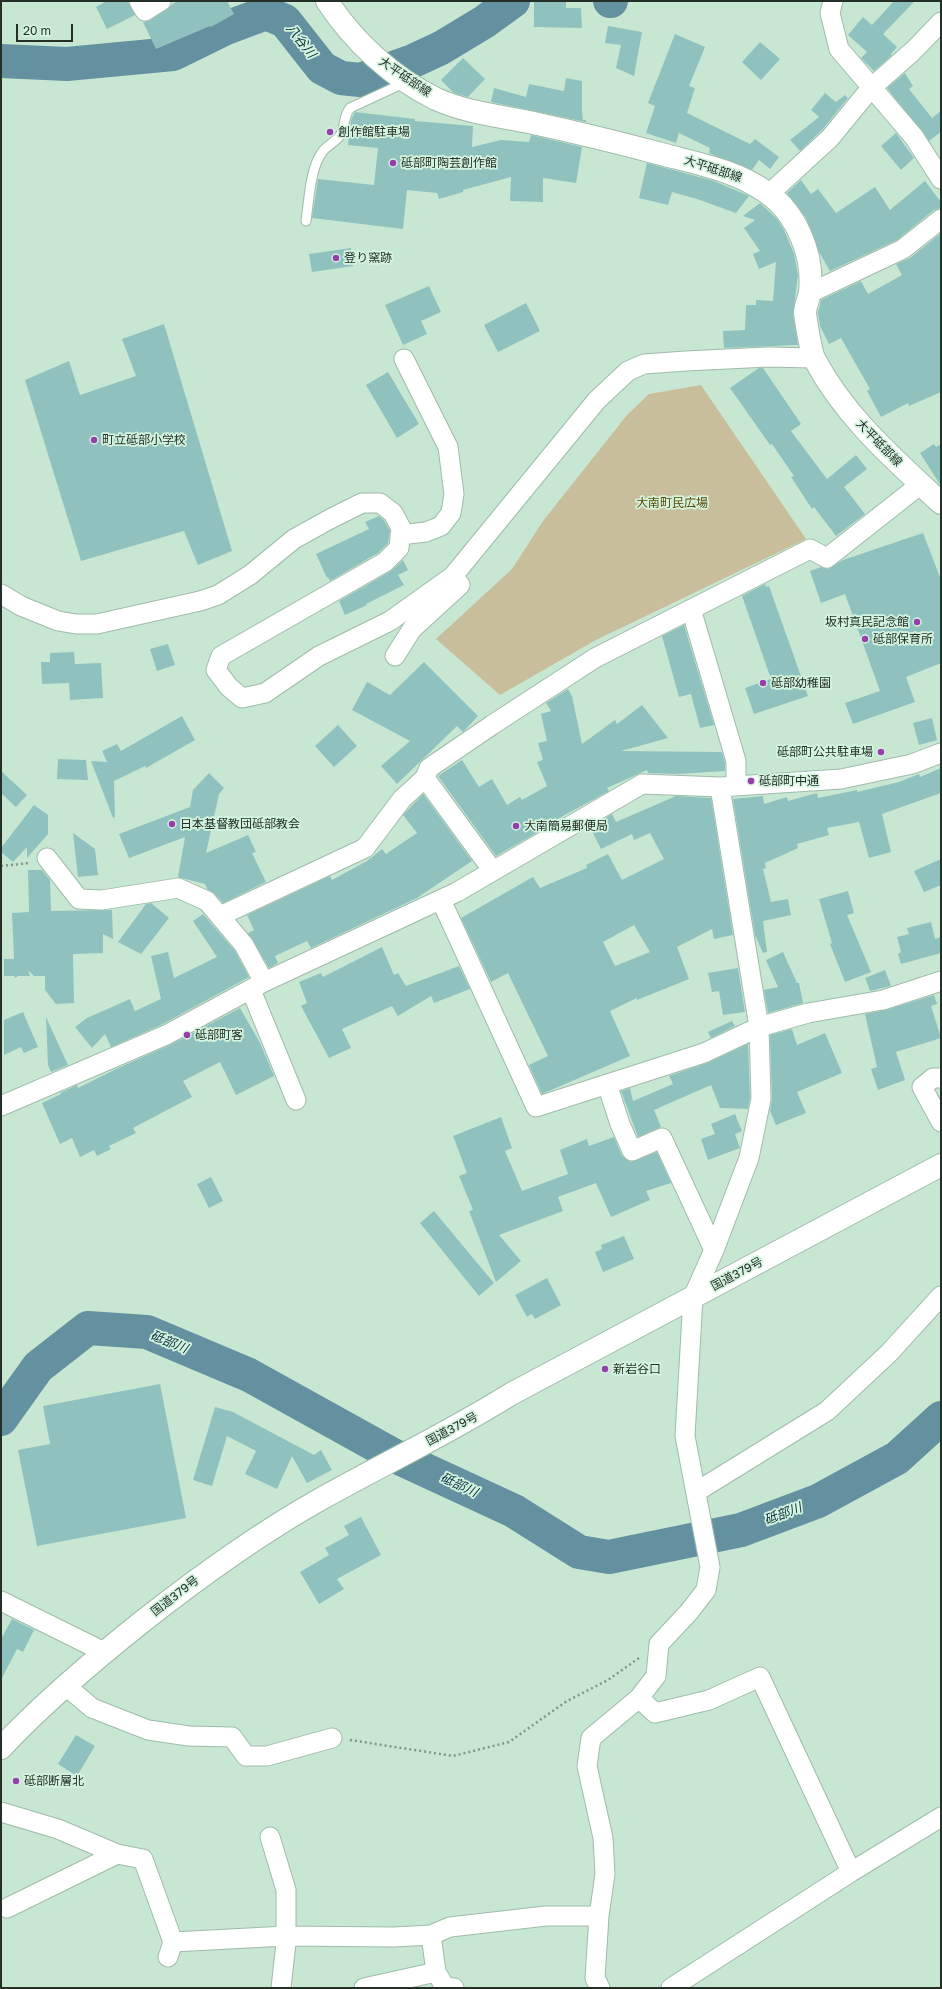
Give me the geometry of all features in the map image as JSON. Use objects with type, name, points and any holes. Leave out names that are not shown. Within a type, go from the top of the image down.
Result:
[{"type":"main road","name":"大平砥部線","points":[[327,1],[334,11],[376,58],[404,80],[437,99],[479,112],[631,146],[724,171],[740,177],[770,194],[788,214],[801,234],[808,254],[810,292],[805,312],[813,358],[847,411],[888,454],[941,503]]},
{"type":"main road","name":"国道379号","points":[[1,1748],[104,1652],[188,1585],[243,1546],[318,1500],[475,1417],[511,1394],[941,1165]]},
{"type":"street","points":[[140,1],[145,11],[161,1]]},
{"type":"street","points":[[833,1],[830,13],[839,49],[914,137],[941,179]]},
{"type":"street","points":[[770,194],[830,138],[871,88],[913,51],[941,22]]},
{"type":"street","points":[[810,292],[903,249],[941,219]]},
{"type":"street","points":[[1,594],[21,606],[58,621],[76,624],[97,624],[200,601],[218,595],[250,575],[294,539],[362,503],[380,503],[393,513],[401,528],[399,548],[386,562],[221,656],[216,670],[229,686],[242,698],[265,693],[319,656],[390,622],[453,576],[597,400],[628,371],[644,364],[672,362],[768,357],[813,358]]},
{"type":"street","points":[[400,535],[426,532],[441,526],[451,513],[454,494],[448,447],[404,359]]},
{"type":"street","points":[[220,916],[365,848],[402,799],[425,778],[429,768],[595,658],[810,549],[827,558],[921,484]]},
{"type":"street","points":[[395,656],[412,629],[460,585],[453,576]]},
{"type":"street","points":[[600,1988],[595,1978],[599,1916],[605,1874],[603,1838],[587,1766],[590,1738],[639,1698],[656,1676],[659,1644],[689,1612],[706,1590],[710,1567],[685,1436],[693,1297],[714,1250],[749,1158],[761,1099],[759,1027],[728,787],[736,761],[691,609]]},
{"type":"street","points":[[1,1106],[166,1035],[257,986],[441,900],[642,784],[728,787],[841,779],[912,764],[941,753]]},
{"type":"street","points":[[425,778],[493,871]]},
{"type":"street","points":[[47,858],[79,899],[102,900],[178,888],[207,901],[244,945],[296,1100]]},
{"type":"street","points":[[441,900],[536,1107],[704,1053],[759,1027],[808,1013],[883,1000],[941,981]]},
{"type":"street","points":[[941,1078],[933,1078],[922,1087],[941,1122]]},
{"type":"street","points":[[607,1084],[620,1124],[632,1151],[662,1138],[714,1250]]},
{"type":"street","points":[[696,1496],[827,1411],[889,1353],[941,1296]]},
{"type":"street","points":[[1,1601],[104,1652]]},
{"type":"street","points":[[639,1698],[654,1713],[710,1700],[760,1677],[851,1872]]},
{"type":"street","points":[[66,1686],[92,1708],[148,1730],[189,1736],[232,1737],[246,1756],[266,1756],[332,1738]]},
{"type":"street","points":[[1,1812],[58,1829],[117,1854],[143,1860],[170,1950],[286,1936],[394,1937],[431,1935],[450,1927],[546,1916],[599,1916]]},
{"type":"street","points":[[671,1988],[851,1872],[941,1818]]},
{"type":"street","points":[[270,1837],[286,1890],[286,1936],[281,1988]]},
{"type":"street","points":[[7,1908],[117,1854]]},
{"type":"street","points":[[431,1935],[436,1972],[445,1987],[454,1988]]},
{"type":"street","points":[[364,1988],[436,1972]]},
{"type":"lane","points":[[306,221],[312,179],[319,158],[322,152],[342,133],[344,116],[350,108],[404,80]]},
{"type":"path","points":[[1,866],[21,865],[47,858]]},
{"type":"path","points":[[332,1738],[453,1756],[509,1742],[567,1700],[608,1680],[659,1644]]},
{"type":"green space","name":"大南町民広場","points":[[701,385],[806,539],[596,640],[500,695],[436,639],[512,569],[543,521],[627,415],[649,394]]},
{"type":"building","points":[[107,1],[128,1],[135,15],[107,29],[96,7]]},
{"type":"building","points":[[177,1],[227,1],[234,14],[211,27],[210,26],[156,49],[143,22],[151,20]]},
{"type":"building","points":[[534,1],[566,1],[566,8],[581,8],[582,28],[534,27]]},
{"type":"building","points":[[894,1],[915,1],[883,34],[897,47],[891,54],[892,55],[874,71],[861,58],[867,52],[848,35],[863,17],[872,25]]},
{"type":"building","points":[[608,26],[642,32],[634,76],[616,68],[621,45],[605,43]]},
{"type":"building","points":[[675,34],[705,47],[689,86],[695,88],[687,113],[750,144],[755,139],[779,157],[770,169],[759,160],[752,170],[709,153],[710,148],[679,133],[676,143],[646,133],[655,106],[648,103]]},
{"type":"building","points":[[760,42],[780,59],[761,80],[742,62]]},
{"type":"building","points":[[463,58],[485,79],[468,97],[454,93],[441,80]]},
{"type":"building","points":[[905,73],[913,86],[909,89],[932,118],[941,111],[941,132],[929,141],[887,88]]},
{"type":"building","points":[[566,78],[582,81],[582,110],[583,120],[586,120],[586,122],[491,102],[494,88],[526,97],[529,84],[564,91]]},
{"type":"building","points":[[825,93],[836,102],[845,95],[848,98],[822,130],[800,151],[790,140],[819,117],[811,110]]},
{"type":"building","points":[[355,112],[415,119],[415,121],[473,126],[472,147],[501,140],[529,142],[531,135],[582,147],[576,183],[543,178],[543,202],[510,201],[511,177],[463,190],[463,192],[439,199],[437,193],[407,190],[403,229],[312,218],[318,179],[374,185],[378,148],[348,145],[351,120]]},
{"type":"building","points":[[896,133],[914,158],[901,170],[881,146]]},
{"type":"building","points":[[647,163],[714,181],[749,196],[736,213],[672,192],[668,205],[639,198]]},
{"type":"building","points":[[801,180],[811,194],[818,189],[836,213],[875,187],[890,210],[925,181],[941,202],[941,208],[934,210],[897,240],[830,271],[819,252],[806,218],[787,193]]},
{"type":"building","points":[[760,203],[777,219],[784,230],[794,254],[798,275],[793,315],[798,345],[724,348],[723,331],[745,330],[746,305],[756,305],[756,300],[773,301],[776,262],[759,269],[753,254],[760,251],[744,228],[755,220],[743,216]]},
{"type":"building","points":[[941,233],[941,392],[909,406],[908,403],[881,417],[867,391],[870,389],[841,338],[829,344],[820,326],[818,313],[821,300],[861,281],[868,294],[902,275],[896,264],[910,258]]},
{"type":"building","points":[[351,248],[353,266],[312,272],[309,254]]},
{"type":"building","points":[[429,286],[441,312],[421,321],[427,334],[403,345],[385,305]]},
{"type":"building","points":[[526,303],[540,331],[498,352],[484,325]]},
{"type":"building","points":[[164,324],[232,551],[198,565],[184,531],[81,561],[25,380],[69,361],[80,395],[136,376],[122,339]]},
{"type":"building","points":[[759,368],[763,368],[801,424],[791,431],[827,479],[856,455],[867,469],[844,487],[865,514],[836,536],[814,507],[812,509],[791,477],[794,476],[730,388]]},
{"type":"building","points":[[388,372],[419,424],[397,438],[366,385]]},
{"type":"building","points":[[934,444],[936,447],[941,444],[941,486],[920,453]]},
{"type":"building","points":[[379,516],[384,520],[390,531],[388,543],[378,553],[330,581],[328,577],[327,578],[316,554],[369,529],[365,522]]},
{"type":"building","points":[[923,533],[941,580],[941,663],[906,677],[915,702],[853,724],[845,703],[880,691],[845,594],[821,603],[810,571],[821,567],[828,569],[843,560]]},
{"type":"building","points":[[403,560],[408,570],[398,575],[404,585],[345,615],[339,601],[391,571]]},
{"type":"building","name":"砥部幼稚園","points":[[765,584],[766,587],[769,586],[808,696],[754,714],[745,688],[771,679],[742,596]]},
{"type":"building","points":[[684,625],[714,725],[700,728],[691,694],[679,697],[662,636]]},
{"type":"building","points":[[168,644],[175,665],[157,671],[150,649]]},
{"type":"building","points":[[74,652],[75,664],[101,663],[103,698],[70,700],[69,683],[42,684],[41,662],[50,662],[50,653]]},
{"type":"building","points":[[424,662],[478,716],[463,732],[457,726],[397,784],[381,766],[410,741],[352,710],[367,682],[390,695]]},
{"type":"building","points":[[568,689],[572,696],[582,744],[615,720],[617,724],[642,705],[668,738],[621,751],[722,752],[725,763],[725,771],[678,774],[648,773],[647,770],[607,788],[609,791],[539,829],[540,831],[496,856],[438,776],[462,760],[479,787],[492,779],[507,805],[520,797],[522,800],[547,786],[537,762],[543,760],[538,743],[547,741],[541,714],[551,711],[546,703]]},
{"type":"building","points":[[182,716],[195,740],[146,768],[145,766],[114,781],[115,817],[113,818],[91,761],[107,762],[102,751],[117,744],[121,751]]},
{"type":"building","points":[[932,718],[937,740],[919,745],[913,723]]},
{"type":"building","points":[[338,725],[357,746],[334,767],[315,746]]},
{"type":"building","points":[[58,759],[86,760],[88,780],[57,779]]},
{"type":"building","points":[[941,768],[941,793],[882,814],[891,852],[869,858],[859,822],[827,828],[829,835],[797,844],[798,848],[765,863],[766,868],[763,869],[771,902],[788,899],[791,915],[763,921],[767,952],[763,953],[755,935],[733,799],[763,796],[764,804],[787,797],[788,801],[817,793],[818,798],[857,790],[857,792],[899,782],[919,774],[920,777]]},
{"type":"building","points":[[1,771],[27,795],[16,807],[1,793]]},
{"type":"building","points":[[209,773],[224,788],[219,794],[206,853],[248,835],[256,852],[252,853],[266,882],[223,903],[215,894],[207,889],[205,884],[178,877],[185,837],[129,858],[119,834],[190,807],[193,790]]},
{"type":"building","points":[[423,794],[472,861],[417,898],[311,948],[307,941],[275,956],[278,963],[269,968],[248,933],[254,930],[247,915],[330,876],[332,880],[367,861],[382,849],[386,854],[417,833],[403,815]]},
{"type":"building","points":[[676,796],[711,798],[733,935],[714,939],[712,929],[677,947],[689,979],[637,1000],[637,998],[610,1011],[630,1056],[542,1094],[529,1065],[548,1056],[508,973],[491,982],[461,918],[533,877],[540,888],[587,868],[586,865],[608,854],[622,880],[664,859],[650,833],[634,840],[632,834],[601,849],[590,827],[612,814],[616,822]],"holes":[[[634,925],[650,952],[615,966],[603,942]]]},
{"type":"building","points":[[34,805],[48,815],[48,834],[27,858],[27,847],[13,862],[1,852],[1,848]]},
{"type":"building","points":[[73,833],[95,849],[98,875],[78,877]]},
{"type":"building","points":[[941,859],[941,885],[924,892],[914,871]]},
{"type":"building","points":[[28,870],[42,870],[50,880],[51,911],[112,910],[113,939],[103,934],[103,953],[73,954],[74,1003],[56,1004],[45,990],[45,976],[34,976],[28,970],[30,976],[18,976],[15,978],[14,976],[4,976],[4,959],[14,959],[12,913],[29,912]]},
{"type":"building","points":[[848,891],[854,913],[847,915],[871,972],[845,982],[830,944],[832,943],[819,899]]},
{"type":"building","points":[[151,903],[169,918],[141,954],[118,942],[146,904]]},
{"type":"building","points":[[203,914],[235,951],[249,977],[161,1025],[111,1047],[105,1034],[92,1048],[75,1027],[87,1018],[130,999],[135,1011],[161,999],[151,956],[168,952],[174,978],[217,957],[193,921]]},
{"type":"building","points":[[931,922],[935,939],[941,937],[941,953],[901,964],[898,954],[901,952],[897,937],[909,934],[907,928]]},
{"type":"building","points":[[382,947],[394,975],[398,973],[406,986],[459,966],[470,989],[434,1003],[431,996],[398,1016],[392,1006],[342,1029],[351,1048],[329,1058],[301,1006],[307,1003],[299,982],[321,973],[323,977]]},
{"type":"building","points":[[783,952],[797,983],[799,983],[803,1003],[768,1013],[764,990],[778,987],[766,960]]},
{"type":"building","points":[[738,968],[745,1012],[723,1015],[719,991],[712,992],[708,973]]},
{"type":"building","points":[[885,970],[891,986],[870,991],[865,978]]},
{"type":"building","points":[[934,995],[937,1004],[931,1006],[941,1038],[896,1052],[905,1080],[878,1090],[871,1069],[877,1067],[865,1014],[886,1010]]},
{"type":"building","points":[[240,1008],[260,1043],[274,1076],[236,1095],[220,1062],[183,1081],[192,1097],[133,1128],[136,1133],[109,1146],[111,1149],[97,1156],[94,1150],[80,1157],[72,1138],[60,1144],[42,1103],[77,1085],[78,1088],[170,1045]]},
{"type":"building","points":[[23,1012],[38,1047],[24,1053],[21,1047],[4,1055],[4,1020]]},
{"type":"building","points":[[46,1017],[68,1065],[51,1072],[48,1065]]},
{"type":"building","points":[[732,1021],[735,1026],[711,1038],[708,1032]]},
{"type":"building","points":[[792,1029],[797,1045],[825,1033],[842,1073],[797,1092],[806,1113],[776,1125],[770,1111],[772,1099],[770,1035]]},
{"type":"building","points":[[748,1044],[750,1098],[748,1109],[720,1108],[711,1085],[654,1110],[661,1127],[638,1137],[621,1091],[630,1088],[633,1101],[673,1084],[669,1076],[707,1063]]},
{"type":"building","points":[[735,1114],[742,1131],[735,1134],[740,1148],[708,1160],[701,1139],[715,1134],[711,1124]]},
{"type":"building","points":[[501,1117],[512,1148],[505,1151],[522,1191],[568,1174],[560,1150],[587,1139],[589,1146],[614,1137],[622,1156],[630,1162],[657,1152],[671,1183],[646,1191],[650,1200],[611,1217],[596,1183],[558,1197],[563,1211],[499,1235],[521,1261],[496,1282],[469,1211],[473,1210],[459,1176],[467,1173],[453,1136]]},
{"type":"building","points":[[211,1177],[223,1201],[209,1208],[197,1184]]},
{"type":"building","points":[[434,1211],[494,1283],[479,1296],[420,1223]]},
{"type":"building","points":[[624,1236],[634,1259],[603,1272],[595,1252],[602,1249],[601,1245]]},
{"type":"building","points":[[547,1278],[561,1305],[535,1319],[532,1314],[527,1317],[515,1295]]},
{"type":"building","points":[[160,1384],[186,1518],[37,1546],[18,1450],[50,1444],[43,1406]]},
{"type":"building","points":[[215,1407],[233,1412],[314,1455],[321,1450],[332,1470],[307,1483],[292,1456],[277,1489],[245,1474],[256,1451],[227,1436],[212,1486],[193,1480]]},
{"type":"building","points":[[361,1517],[381,1555],[337,1579],[344,1589],[319,1604],[300,1572],[329,1555],[325,1548],[349,1535],[344,1526]]},
{"type":"building","points":[[12,1619],[34,1630],[23,1652],[17,1649],[1,1680],[1,1639]]},
{"type":"building","points":[[76,1735],[95,1746],[77,1776],[58,1764]]},
{"type":"waterway","name":"八谷川","points":[[1,61],[67,64],[173,54],[226,28],[266,13],[285,21],[322,68],[341,78],[360,80],[413,61],[441,48],[484,22],[513,1]]},
{"type":"waterway","name":"砥部川","points":[[1,1419],[38,1367],[88,1328],[147,1332],[249,1375],[395,1456],[514,1511],[579,1552],[609,1557],[741,1530],[818,1501],[897,1458],[941,1418]]},
{"type":"place","name":"創作館駐車場","points":[[330,132]]},
{"type":"place","name":"砥部町陶芸創作館","points":[[393,163]]},
{"type":"place","name":"登り窯跡","points":[[336,258]]},
{"type":"place","name":"町立砥部小学校","points":[[94,440]]},
{"type":"place","name":"坂村真民記念館","points":[[917,622]]},
{"type":"place","name":"砥部保育所","points":[[865,639]]},
{"type":"place","name":"砥部幼稚園","points":[[763,683]]},
{"type":"place","name":"砥部町公共駐車場","points":[[881,752]]},
{"type":"place","name":"砥部町中通","points":[[751,781]]},
{"type":"place","name":"日本基督教団砥部教会","points":[[172,824]]},
{"type":"place","name":"大南簡易郵便局","points":[[516,826]]},
{"type":"place","name":"砥部町客","points":[[187,1035]]},
{"type":"place","name":"新岩谷口","points":[[605,1369]]},
{"type":"place","name":"砥部断層北","points":[[16,1781]]}]
